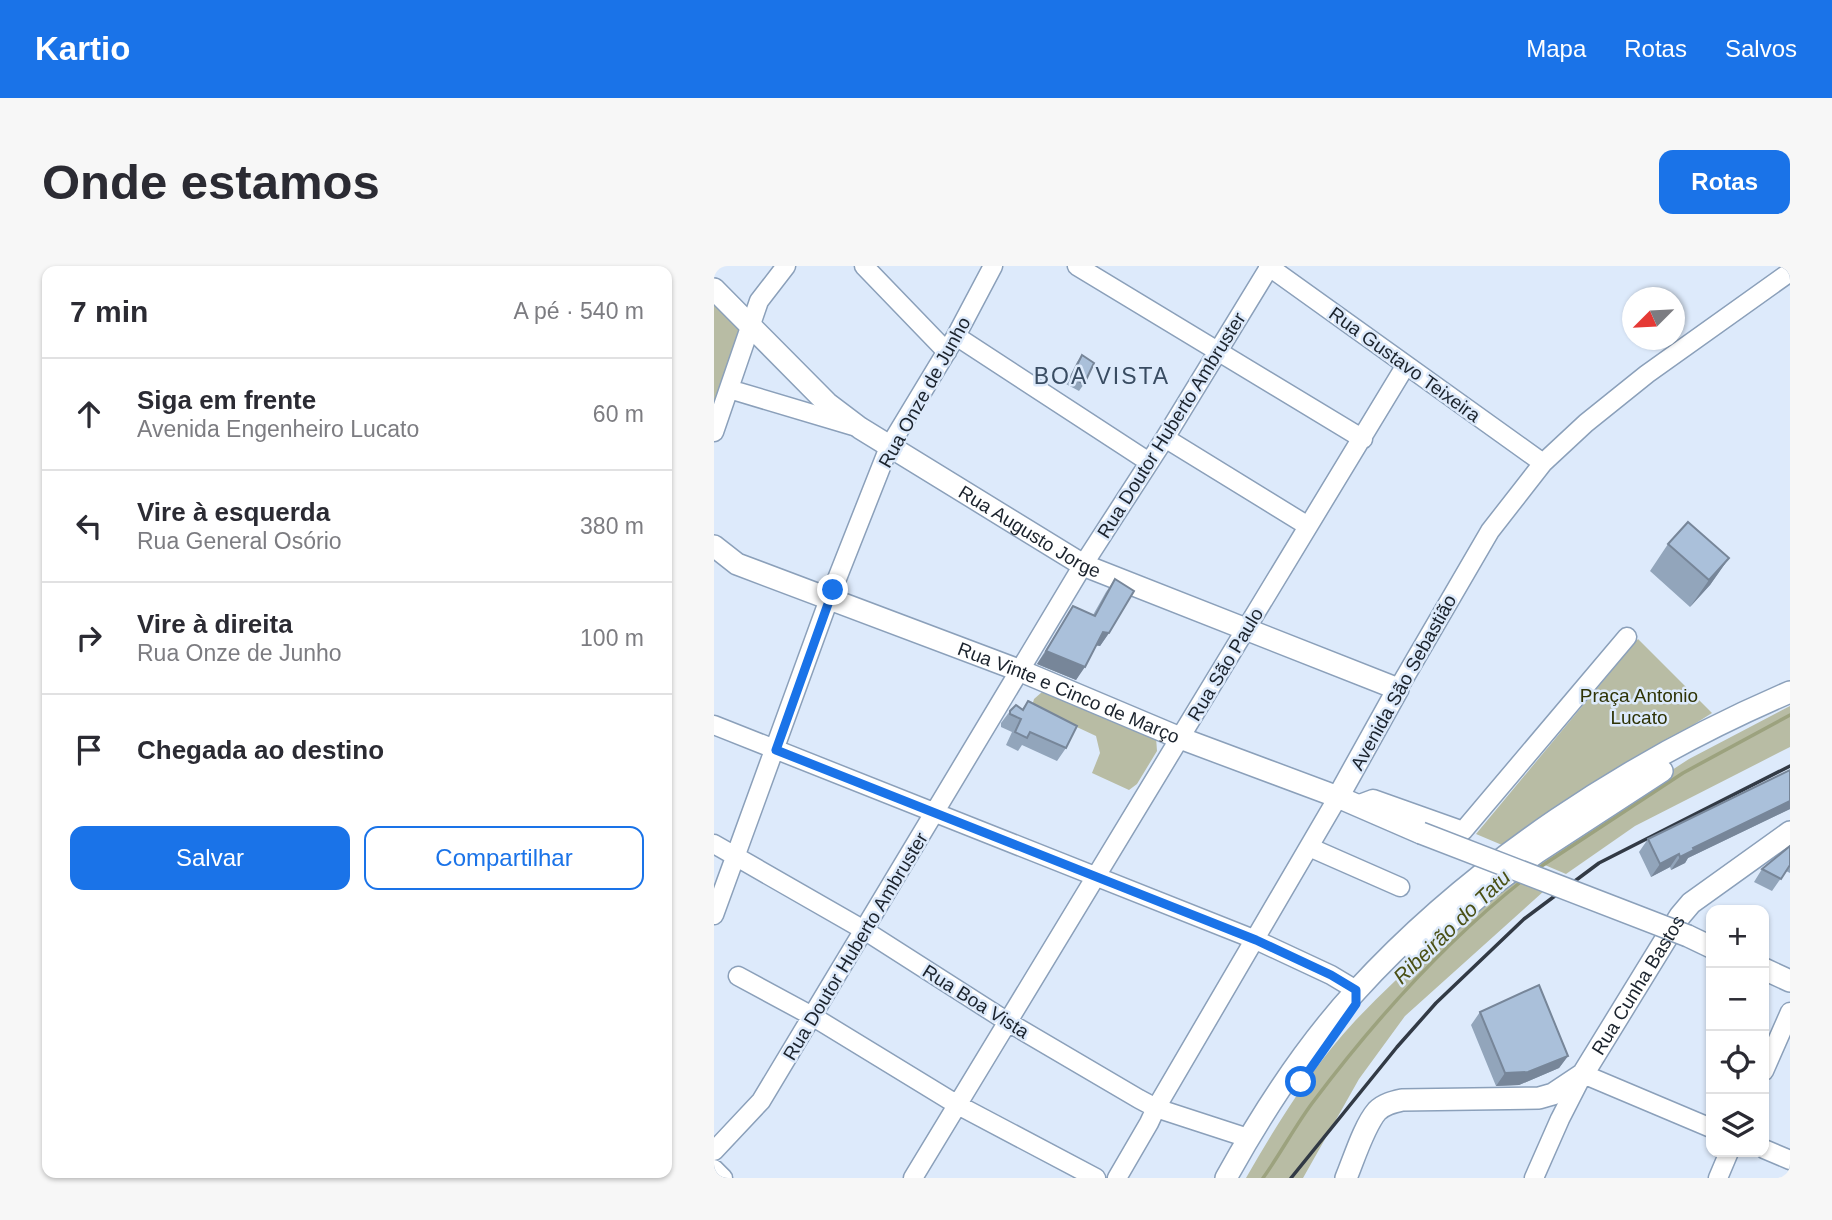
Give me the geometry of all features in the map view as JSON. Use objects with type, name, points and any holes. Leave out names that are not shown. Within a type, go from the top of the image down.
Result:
[{"type":"main road","name":"Rua Augusto Jorge","points":[[714,289],[827,403],[860,428],[1083,565],[1398,689]]},
{"type":"main road","points":[[714,546],[737,564]]},
{"type":"main road","name":"Rua Vinte e Cinco de Março","points":[[737,564],[1021,671],[1180,738],[1348,801],[1421,833],[1706,945]]},
{"type":"main road","name":"Avenida São Sebastião","points":[[1348,801],[1398,689]]},
{"type":"main road","points":[[1253,1141],[1306,1050],[1356,990],[1440,909],[1551,824],[1626,776],[1695,736],[1790,692]]},
{"type":"main road","points":[[1339,1029],[1405,961],[1492,886],[1536,853],[1703,746],[1790,701]]},
{"type":"main road","name":"Rua Cunha Bastos","points":[[1583,1073],[1691,903],[1790,832]]},
{"type":"main road","points":[[1769,971],[1789,981]]},
{"type":"main road","points":[[1228,1178],[1339,1029],[1356,1004],[1356,990]]},
{"type":"main road","points":[[1347,1178],[1371,1120],[1378,1110],[1389,1103],[1402,1100],[1539,1098],[1553,1094],[1583,1073]]},
{"type":"street","points":[[714,432],[759,301],[786,266]]},
{"type":"street","points":[[864,266],[951,344],[1149,462]]},
{"type":"street","name":"Rua Onze de Junho","points":[[714,915],[829,599],[889,447],[951,344],[993,266]]},
{"type":"street","points":[[1077,266],[1363,439]]},
{"type":"street","name":"Rua Doutor Huberto Ambruster","points":[[714,1152],[761,1101],[1083,565],[1165,438],[1269,266]]},
{"type":"street","name":"Rua Gustavo Teixeira","points":[[1269,266],[1543,463]]},
{"type":"street","name":"Avenida São Sebastião","points":[[1398,689],[1490,531],[1543,463],[1586,423],[1647,374],[1790,272]]},
{"type":"street","name":"Rua São Paulo","points":[[913,1178],[1406,365]]},
{"type":"street","points":[[729,389],[860,428]]},
{"type":"street","points":[[1165,438],[1308,526]]},
{"type":"street","name":"Rua Vinte e Cinco de Março","points":[[714,555],[737,564]]},
{"type":"street","points":[[1348,801],[1373,799],[1463,831],[1627,637]]},
{"type":"street","points":[[714,725],[1256,940],[1331,975],[1356,990]]},
{"type":"street","name":"Avenida São Sebastião","points":[[1117,1178],[1309,847],[1348,801]]},
{"type":"street","name":"Rua Boa Vista","points":[[714,844],[864,930],[1007,1022],[1156,1108],[1253,1141]]},
{"type":"street","points":[[1309,847],[1400,887]]},
{"type":"street","points":[[738,976],[813,1016],[956,1104],[1096,1178]]},
{"type":"street","points":[[1769,1060],[1790,1012]]},
{"type":"street","points":[[1583,1073],[1706,1126]]},
{"type":"street","name":"Rua Cunha Bastos","points":[[1534,1178],[1583,1073]]},
{"type":"street","points":[[1539,1098],[1557,1109],[1560,1119]]},
{"type":"street","points":[[1769,1151],[1790,1160]]},
{"type":"street","points":[[1718,1178],[1727,1157]]},
{"type":"street","points":[[714,1169],[723,1178]]},
{"type":"green space","points":[[714,291],[744,329],[714,406]]},
{"type":"green space","name":"Praça Antonio Lucato","points":[[1638,639],[1712,713],[1502,845],[1476,834]]},
{"type":"green space","points":[[1042,692],[1156,737],[1157,751],[1137,784],[1129,790],[1092,773],[1100,753],[1096,736],[1032,706],[1034,699]]},
{"type":"green space","points":[[1790,706],[1790,747],[1635,826],[1566,874],[1533,860],[1689,759]]},
{"type":"green space","points":[[1513,878],[1544,891],[1405,1016],[1359,1079],[1303,1178],[1246,1178],[1296,1096],[1324,1057],[1355,1021],[1412,965]]},
{"type":"building","points":[[1082,355],[1094,363],[1084,384],[1071,377]]},
{"type":"building","points":[[1688,522],[1729,558],[1709,580],[1668,544]]},
{"type":"building","points":[[1115,579],[1134,591],[1109,633],[1103,632],[1085,667],[1046,651],[1073,606],[1095,616]]},
{"type":"building","points":[[1028,701],[1077,726],[1066,748],[1030,732],[1027,738],[1015,732],[1021,719],[1010,714],[1010,711],[1016,705],[1023,710]]},
{"type":"building","points":[[1790,770],[1790,801],[1693,848],[1694,850],[1680,857],[1679,854],[1660,864],[1648,839]]},
{"type":"building","points":[[1790,846],[1790,865],[1781,879],[1762,869]]},
{"type":"building","points":[[1539,985],[1568,1056],[1528,1072],[1505,1073],[1480,1012]]},
{"type":"waterway","name":"Ribeirão do Tatu","points":[[1537,869],[1683,773],[1790,715]]},
{"type":"waterway","name":"Ribeirão do Tatu","points":[[1263,1178],[1313,1102],[1385,1013],[1465,930],[1523,880]]},
{"type":"railway","points":[[1291,1178],[1436,1003],[1524,919],[1599,863],[1790,766]]},
{"type":"district","name":"BOA VISTA","points":[[1102,376]]},
{"type":"route","points":[[833,590],[776,750],[1256,940],[1331,975],[1356,990],[1356,1004],[1301,1082]]}]
